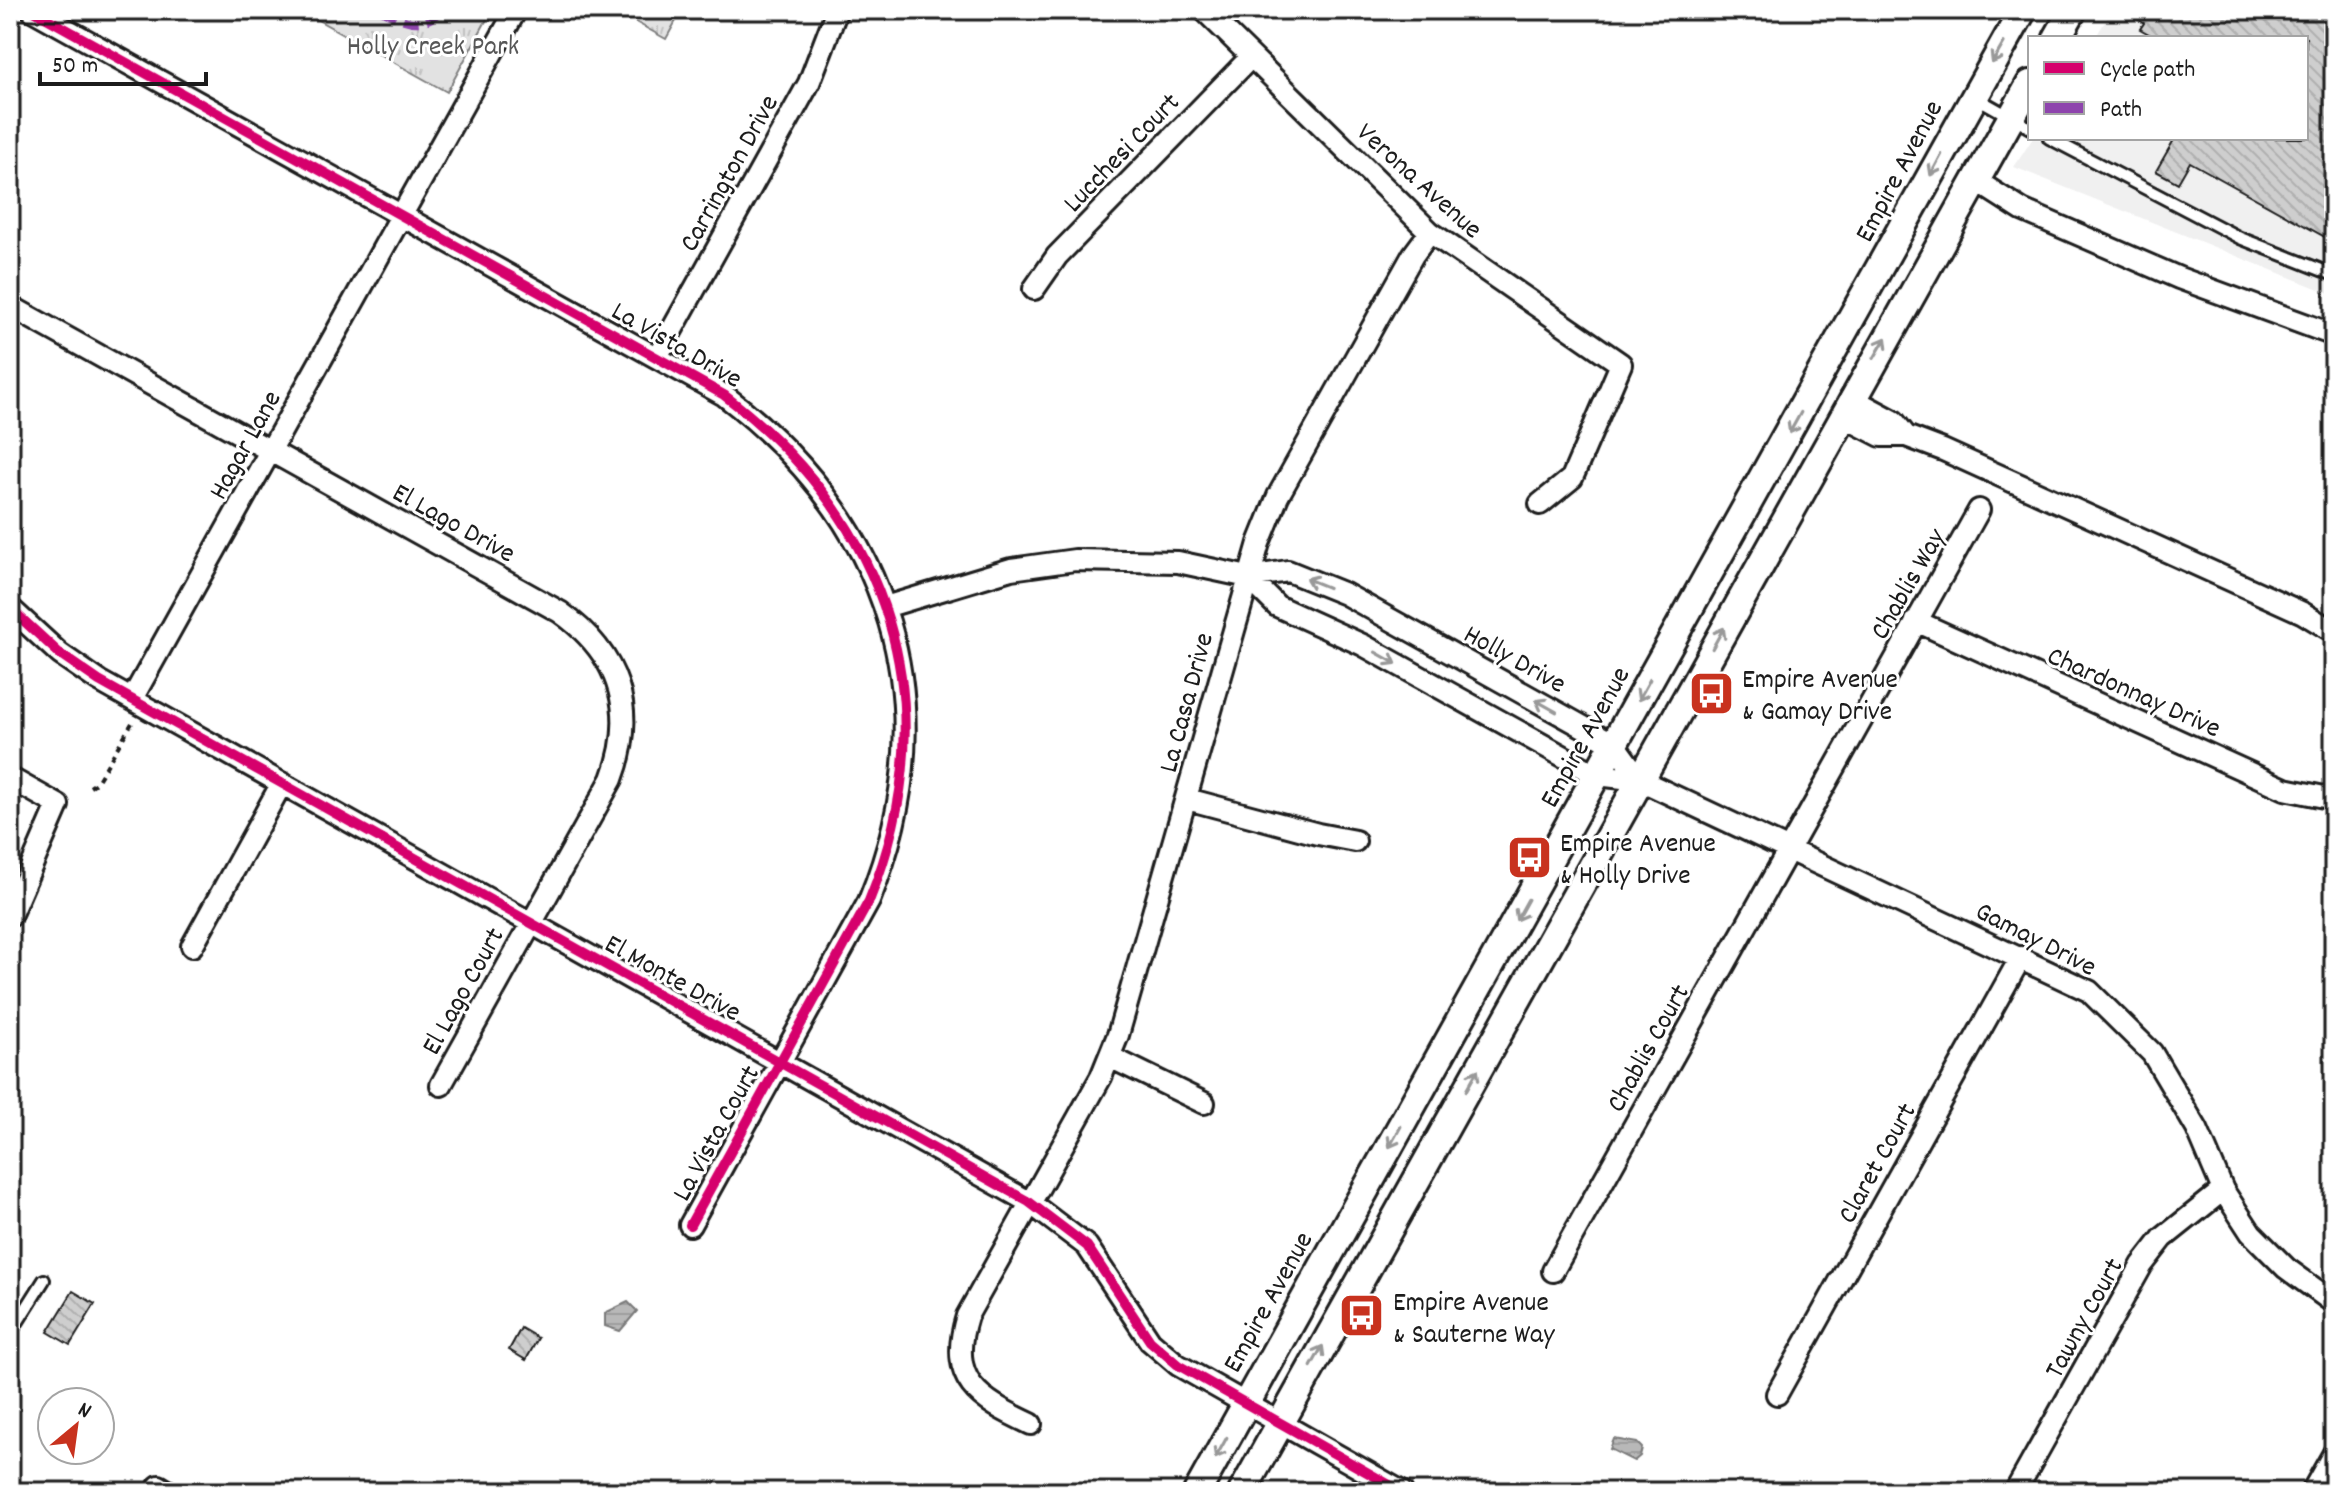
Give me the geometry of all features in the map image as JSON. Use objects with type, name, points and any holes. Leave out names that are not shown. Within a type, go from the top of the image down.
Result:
[{"type":"main road","name":"Empire Avenue","points":[[1197,1492],[2023,10]]},
{"type":"main road","points":[[2058,36],[2073,10]]},
{"type":"main road","points":[[1242,1492],[1975,180],[2020,123],[2028,92]]},
{"type":"main road","points":[[1846,407],[1830,391],[1868,319],[1880,269]]},
{"type":"street","name":"La Vista Drive","points":[[32,10],[724,395],[761,423],[796,457],[831,500],[854,536],[885,607],[904,694],[905,752],[891,842],[869,901],[780,1062]]},
{"type":"street","name":"Hagar Lane","points":[[132,699],[516,10]]},
{"type":"street","name":"Carrington Drive","points":[[657,357],[809,83],[837,10]]},
{"type":"street","name":"Verona Avenue","points":[[1204,10],[1430,232],[1621,364],[1572,478],[1540,504]]},
{"type":"street","name":"Lucchesi Court","points":[[1034,289],[1057,256],[1251,57]]},
{"type":"street","points":[[1975,180],[2022,210],[2179,278],[2334,335]]},
{"type":"street","name":"La Casa Drive","points":[[1031,1424],[987,1404],[969,1382],[960,1338],[967,1316],[1110,1057],[1187,799],[1248,577],[1278,496],[1413,255],[1430,232]]},
{"type":"street","name":"El Lago Drive","points":[[10,306],[560,612],[585,630],[605,654],[621,699],[624,748],[612,779],[531,924]]},
{"type":"street","points":[[1846,407],[1881,436],[1906,436],[2303,613],[2334,632]]},
{"type":"street","name":"Chablis Way","points":[[1787,851],[1979,510]]},
{"type":"street","name":"Holly Drive","points":[[885,607],[1011,569],[1075,560],[1178,562],[1248,577],[1288,571],[1345,594],[1614,744],[1640,780]]},
{"type":"street","points":[[1248,577],[1277,606],[1363,645],[1597,775],[1640,780]]},
{"type":"street","name":"El Monte Drive","points":[[10,608],[79,668],[132,699],[1029,1202],[1087,1246],[1150,1341],[1178,1365],[1402,1492]]},
{"type":"street","name":"Chardonnay Drive","points":[[1916,621],[2285,789],[2334,799]]},
{"type":"street","points":[[10,778],[58,805],[10,916]]},
{"type":"street","name":"Gamay Drive","points":[[1640,780],[2089,991],[2152,1053],[2197,1129],[2223,1190],[2251,1233],[2286,1268],[2334,1303]]},
{"type":"street","points":[[192,946],[282,783]]},
{"type":"street","points":[[1187,799],[1355,841]]},
{"type":"street","name":"Chablis Court","points":[[1553,1271],[1787,851]]},
{"type":"street","name":"El Lago Court","points":[[441,1085],[531,924]]},
{"type":"street","name":"Claret Court","points":[[1777,1394],[2021,957]]},
{"type":"street","points":[[1110,1057],[1204,1103]]},
{"type":"street","name":"La Vista Court","points":[[690,1225],[780,1062]]},
{"type":"street","name":"Tawny Court","points":[[2015,1492],[2142,1265],[2163,1238],[2223,1190]]},
{"type":"street","points":[[2312,1492],[2334,1453]]},
{"type":"lane","points":[[1973,96],[2020,123]]},
{"type":"lane","points":[[2053,140],[2240,238],[2334,275]]},
{"type":"lane","points":[[10,1334],[44,1280]]},
{"type":"path","points":[[90,787],[97,782],[132,723]]},
{"type":"shaded area","points":[[2112,10],[2334,10],[2334,295],[2014,167],[2032,140],[2308,140],[2308,36],[2096,36]]},
{"type":"shaded area","points":[[628,1302],[637,1311],[620,1331],[605,1326],[605,1313]]},
{"type":"shaded area","points":[[1614,1439],[1637,1443],[1642,1448],[1640,1456],[1634,1461],[1610,1449]]},
{"type":"green space","name":"Holly Creek Park","points":[[300,10],[492,10],[447,92]]},
{"type":"green space","points":[[614,10],[682,10],[666,39]]},
{"type":"building","points":[[2121,10],[2317,10],[2334,20],[2334,242],[2190,162],[2178,183],[2156,171],[2174,140],[2308,140],[2308,36],[2152,36],[2140,29],[2144,23]]},
{"type":"building","points":[[73,1291],[95,1304],[70,1345],[48,1332]]},
{"type":"building","points":[[521,1328],[538,1338],[526,1360],[509,1350]]},
{"type":"marked path","points":[[381,10],[412,22],[427,20],[442,10]]},
{"type":"cycle path","points":[[32,10],[724,395],[781,445],[828,500],[864,559],[889,622],[902,688],[904,757],[893,828],[869,901],[690,1225]]},
{"type":"cycle path","points":[[10,608],[60,654],[99,681],[1029,1202],[1087,1246],[1150,1341],[1178,1365],[1402,1492]]},
{"type":"place","name":"Empire Avenue & Gamay Drive","points":[[1711,693]]},
{"type":"place","name":"Empire Avenue & Holly Drive","points":[[1529,857]]},
{"type":"place","name":"Empire Avenue & Sauterne Way","points":[[1362,1316]]}]
